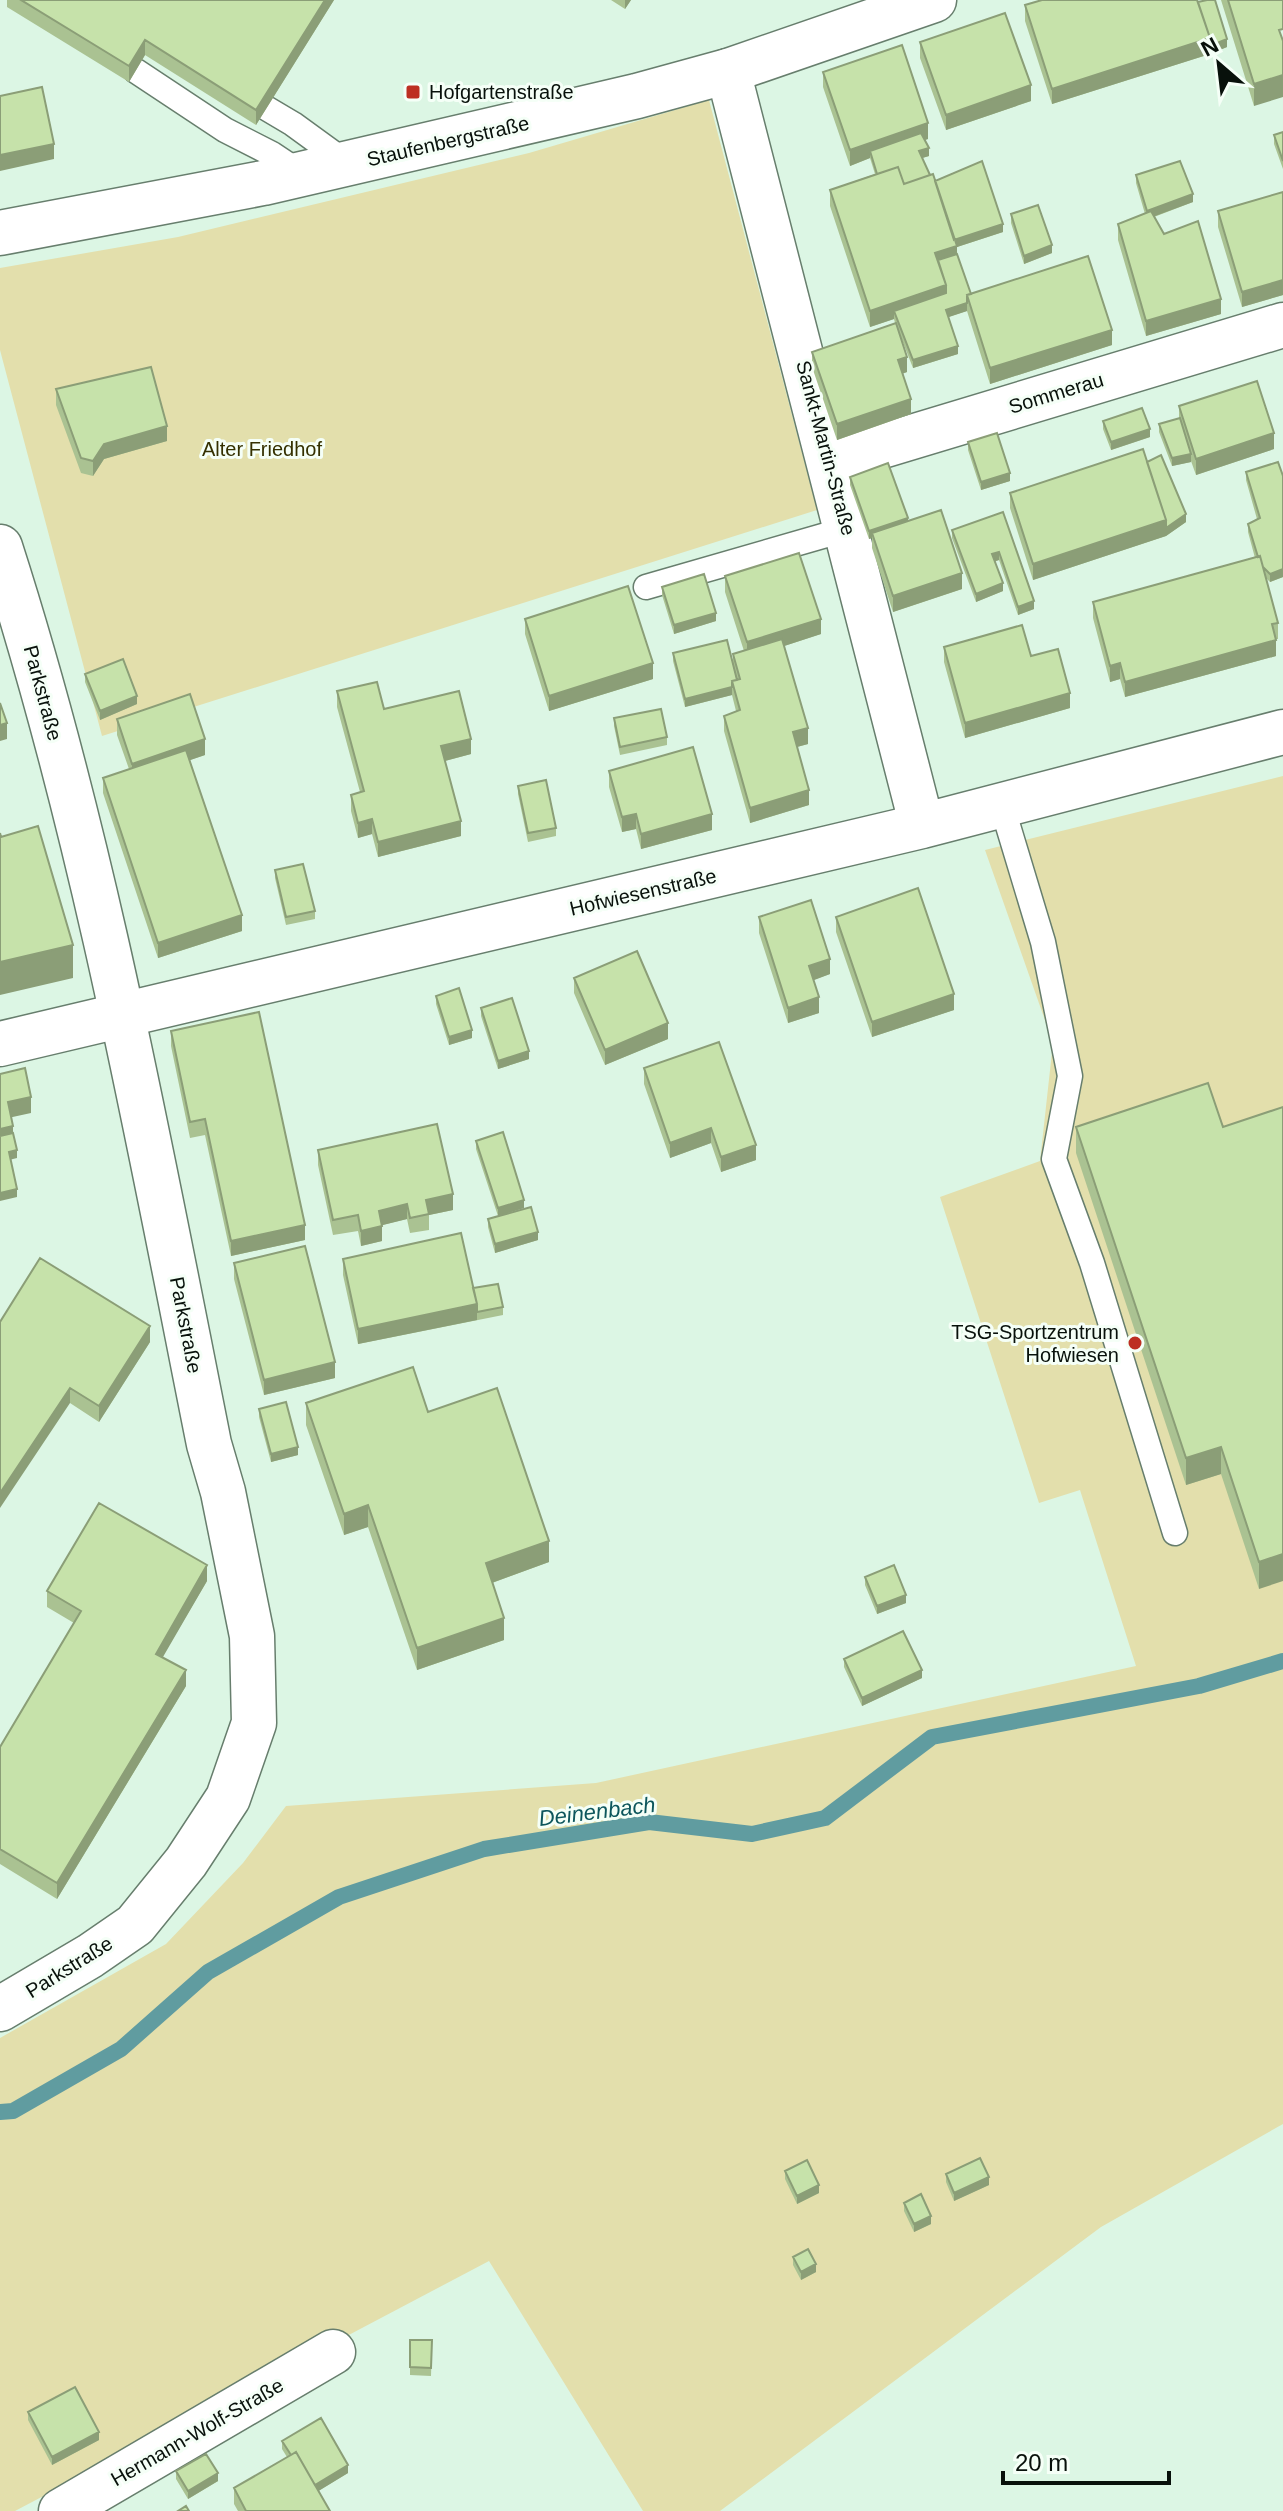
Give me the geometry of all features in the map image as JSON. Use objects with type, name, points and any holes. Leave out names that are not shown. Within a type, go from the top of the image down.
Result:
[{"type":"street","name":"Staufenbergstraße","points":[[0,233],[136,209],[302,174],[637,96],[728,71],[934,0]]},
{"type":"street","name":"Sankt-Martin-Straße","points":[[728,71],[922,826]]},
{"type":"street","name":"Sommerau","points":[[829,462],[1283,325]]},
{"type":"street","name":"Parkstraße","points":[[0,547],[44,692],[124,1016],[209,1444],[223,1492],[252,1636],[254,1723],[228,1798],[186,1862],[135,1925],[90,1956],[0,2009]]},
{"type":"street","name":"Hofwiesenstraße","points":[[0,1044],[922,826],[1283,732]]},
{"type":"street","name":"Hermann-Wolf-Straße","points":[[61,2511],[333,2352]]},
{"type":"lane","points":[[136,71],[225,130],[272,154],[302,174]]},
{"type":"lane","points":[[266,108],[348,164]]},
{"type":"lane","points":[[646,587],[847,529]]},
{"type":"lane","points":[[1002,806],[1043,942],[1070,1076],[1054,1159],[1092,1263],[1175,1533]]},
{"type":"green space","name":"Alter Friedhof","points":[[709,100],[817,510],[102,736],[0,350],[0,268],[178,237],[529,153]]},
{"type":"green space","points":[[1283,776],[1283,2124],[1101,2227],[720,2511],[643,2511],[489,2261],[15,2511],[0,2511],[0,2038],[166,1944],[243,1863],[286,1806],[596,1783],[1136,1666],[1080,1490],[1039,1503],[940,1197],[1040,1161],[1053,1043],[985,850]]},
{"type":"building","points":[[21,0],[325,0],[256,110],[145,40],[129,66]]},
{"type":"building","points":[[1042,0],[1197,0],[1210,38],[1052,89],[1025,5]]},
{"type":"building","points":[[1215,0],[1227,39],[1210,46],[1198,2]]},
{"type":"building","points":[[1228,0],[1283,0],[1283,29],[1279,30],[1283,41],[1283,75],[1254,84]]},
{"type":"building","points":[[1005,13],[1031,85],[946,115],[920,42]]},
{"type":"building","points":[[902,45],[928,123],[850,150],[823,72]]},
{"type":"building","points":[[42,87],[54,144],[0,155],[0,96]]},
{"type":"building","points":[[1283,132],[1283,161],[1274,135]]},
{"type":"building","points":[[921,133],[929,148],[919,151],[930,175],[904,184],[898,167],[877,174],[870,151]]},
{"type":"building","points":[[982,161],[1003,224],[954,240],[935,181]]},
{"type":"building","points":[[1180,161],[1193,194],[1147,211],[1136,175]]},
{"type":"building","points":[[898,167],[904,184],[933,174],[957,246],[935,253],[946,285],[870,311],[830,190]]},
{"type":"building","points":[[1283,192],[1283,280],[1242,292],[1218,211]]},
{"type":"building","points":[[1038,205],[1052,245],[1024,256],[1011,214]]},
{"type":"building","points":[[1151,211],[1164,234],[1198,221],[1221,299],[1146,321],[1118,224]]},
{"type":"building","points":[[957,254],[971,294],[967,295],[967,303],[946,310],[958,346],[913,360],[894,311],[946,293],[938,260]]},
{"type":"building","points":[[1088,256],[1112,330],[990,368],[967,295]]},
{"type":"building","points":[[896,323],[907,357],[898,360],[911,399],[837,424],[812,352]]},
{"type":"building","points":[[151,367],[167,426],[104,444],[93,461],[81,458],[56,389]]},
{"type":"building","points":[[1257,381],[1274,433],[1196,459],[1179,406]]},
{"type":"building","points":[[1142,408],[1150,429],[1111,442],[1103,421]]},
{"type":"building","points":[[1180,418],[1191,454],[1172,458],[1159,424]]},
{"type":"building","points":[[997,433],[1010,473],[981,482],[968,442]]},
{"type":"building","points":[[1143,449],[1166,520],[1033,564],[1010,493]]},
{"type":"building","points":[[1161,455],[1186,514],[1166,528],[1147,462]]},
{"type":"building","points":[[1278,462],[1283,476],[1283,569],[1270,574],[1258,557],[1248,524],[1260,518],[1246,472]]},
{"type":"building","points":[[888,463],[908,518],[869,531],[850,477]]},
{"type":"building","points":[[941,510],[962,573],[893,596],[872,533]]},
{"type":"building","points":[[1003,512],[1034,601],[1018,607],[999,552],[992,554],[1003,583],[976,594],[952,530]]},
{"type":"building","points":[[799,553],[821,619],[747,642],[725,576]]},
{"type":"building","points":[[1260,556],[1278,623],[1272,624],[1276,640],[1125,682],[1120,663],[1110,666],[1093,602]]},
{"type":"building","points":[[704,574],[716,613],[674,625],[662,587]]},
{"type":"building","points":[[628,586],[653,663],[549,696],[525,619]]},
{"type":"building","points":[[1022,625],[1031,656],[1058,649],[1070,693],[965,723],[944,647]]},
{"type":"building","points":[[782,639],[808,728],[793,732],[809,790],[750,808],[724,716],[740,710],[732,681],[740,679],[733,654]]},
{"type":"building","points":[[727,640],[737,680],[732,681],[732,687],[685,699],[673,653]]},
{"type":"building","points":[[123,659],[137,696],[100,711],[85,674]]},
{"type":"building","points":[[377,682],[384,709],[459,691],[471,739],[441,746],[461,821],[378,842],[372,819],[358,823],[351,795],[364,791],[337,691]]},
{"type":"building","points":[[190,694],[205,739],[132,764],[117,719]]},
{"type":"building","points":[[0,703],[7,723],[0,725]]},
{"type":"building","points":[[661,709],[667,737],[620,747],[614,718]]},
{"type":"building","points":[[693,747],[712,814],[641,834],[636,814],[622,817],[609,771]]},
{"type":"building","points":[[186,750],[242,915],[158,943],[103,778]]},
{"type":"building","points":[[546,780],[556,828],[528,833],[518,786]]},
{"type":"building","points":[[38,826],[73,945],[0,962],[0,833],[1,837]]},
{"type":"building","points":[[303,864],[315,911],[286,917],[275,870]]},
{"type":"building","points":[[918,888],[954,994],[872,1022],[836,917]]},
{"type":"building","points":[[811,900],[830,959],[809,966],[819,997],[788,1008],[759,917]]},
{"type":"building","points":[[637,951],[668,1023],[605,1050],[574,978]]},
{"type":"building","points":[[459,988],[472,1030],[449,1037],[436,996]]},
{"type":"building","points":[[512,998],[529,1051],[498,1061],[481,1008]]},
{"type":"building","points":[[259,1012],[305,1225],[231,1241],[205,1119],[190,1122],[171,1031]]},
{"type":"building","points":[[719,1042],[756,1145],[721,1157],[711,1128],[670,1143],[644,1068]]},
{"type":"building","points":[[25,1068],[31,1097],[8,1102],[13,1126],[0,1129],[0,1074]]},
{"type":"building","points":[[1208,1083],[1223,1127],[1283,1107],[1283,1554],[1259,1562],[1221,1447],[1186,1458],[1076,1127]]},
{"type":"building","points":[[437,1124],[453,1194],[426,1200],[429,1214],[410,1218],[407,1204],[379,1211],[382,1226],[361,1231],[358,1215],[333,1220],[318,1150]]},
{"type":"building","points":[[503,1132],[524,1200],[498,1208],[476,1141]]},
{"type":"building","points":[[13,1133],[17,1150],[9,1152],[17,1189],[0,1193],[0,1136]]},
{"type":"building","points":[[531,1207],[538,1232],[495,1244],[488,1219]]},
{"type":"building","points":[[461,1233],[477,1304],[358,1329],[343,1259]]},
{"type":"building","points":[[305,1246],[335,1362],[264,1380],[234,1263]]},
{"type":"building","points":[[40,1258],[150,1326],[99,1406],[70,1388],[0,1493],[0,1322]]},
{"type":"building","points":[[498,1284],[503,1307],[477,1312],[473,1288]]},
{"type":"building","points":[[413,1367],[428,1412],[497,1388],[549,1541],[486,1563],[504,1618],[417,1648],[368,1505],[344,1514],[306,1403]]},
{"type":"building","points":[[286,1402],[298,1447],[271,1454],[259,1409]]},
{"type":"building","points":[[99,1503],[207,1565],[156,1654],[186,1670],[57,1883],[0,1849],[0,1747],[81,1611],[47,1591]]},
{"type":"building","points":[[894,1565],[906,1595],[877,1606],[865,1577]]},
{"type":"building","points":[[903,1631],[922,1670],[862,1698],[844,1659]]},
{"type":"building","points":[[980,2158],[989,2177],[954,2193],[946,2174]]},
{"type":"building","points":[[807,2160],[819,2185],[797,2196],[785,2171]]},
{"type":"building","points":[[921,2194],[931,2216],[914,2224],[904,2203]]},
{"type":"building","points":[[808,2249],[816,2264],[801,2272],[793,2257]]},
{"type":"building","points":[[410,2340],[432,2340],[431,2368],[410,2367]]},
{"type":"building","points":[[75,2387],[99,2432],[52,2457],[28,2412]]},
{"type":"building","points":[[321,2418],[348,2465],[315,2485],[296,2452],[291,2455],[282,2441]]},
{"type":"building","points":[[296,2452],[330,2511],[246,2511],[234,2488]]},
{"type":"building","points":[[206,2454],[218,2473],[188,2491],[176,2471]]},
{"type":"waterway","name":"Deinenbach","points":[[0,2112],[13,2111],[121,2049],[208,1972],[339,1897],[484,1849],[649,1822],[752,1834],[825,1818],[932,1737],[1199,1686],[1283,1661]]},
{"type":"place","name":"Hofgartenstraße","points":[[413,92]]},
{"type":"place","name":"TSG-Sportzentrum Hofwiesen","points":[[1135,1343]]}]
